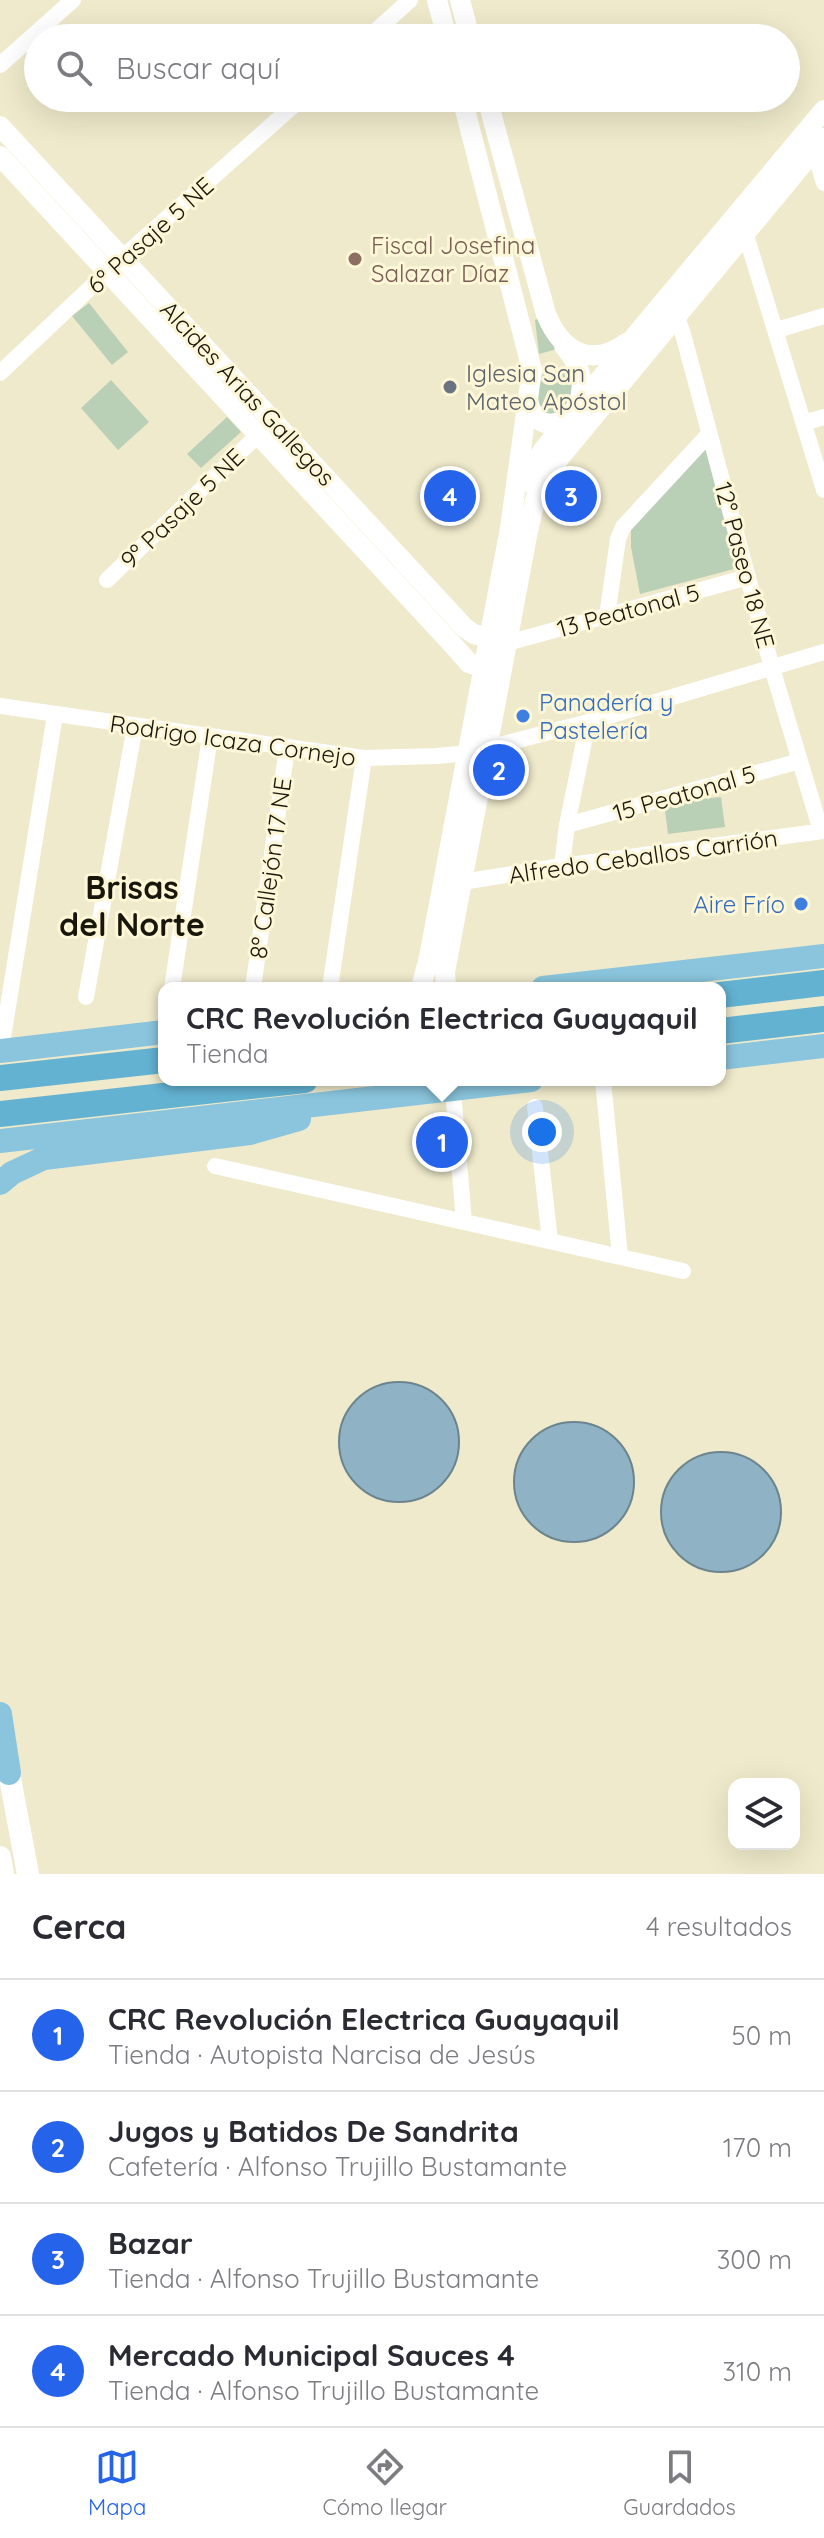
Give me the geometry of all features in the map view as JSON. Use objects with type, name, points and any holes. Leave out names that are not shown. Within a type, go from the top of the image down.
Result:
[{"type":"highway","points":[[726,994],[824,983]]},
{"type":"highway","points":[[726,1030],[824,1019]]},
{"type":"highway","points":[[0,1078],[158,1061]]},
{"type":"highway","points":[[0,1114],[251,1086]]},
{"type":"main road","points":[[596,982],[824,956]]},
{"type":"main road","points":[[1,1050],[158,1033]]},
{"type":"main road","points":[[726,1057],[824,1046]]},
{"type":"main road","points":[[0,1141],[484,1086]]},
{"type":"main road","points":[[0,1183],[12,1173],[44,1158],[250,1133],[362,1100]]},
{"type":"main road","points":[[0,1714],[9,1773]]},
{"type":"main road","points":[[0,1730],[28,1874]]},
{"type":"main road","points":[[0,1857],[3,1874]]},
{"type":"street","points":[[46,24],[73,0]]},
{"type":"street","points":[[383,24],[410,0]]},
{"type":"street","points":[[437,0],[443,24]]},
{"type":"street","points":[[460,0],[466,24]]},
{"type":"street","points":[[0,65],[24,44]]},
{"type":"street","points":[[446,982],[462,882],[478,751],[484,668],[498,641],[532,509],[543,482],[670,308],[824,110]]},
{"type":"street","name":"6º Pasaje 5 NE","points":[[0,373],[286,112]]},
{"type":"street","points":[[423,982],[478,751],[498,641],[532,370],[466,112]]},
{"type":"street","points":[[491,112],[546,314],[552,329],[574,351],[582,386],[578,408],[565,420],[548,423],[534,414],[528,399]]},
{"type":"street","name":"Alcides Arias Gallegos","points":[[0,126],[258,435],[469,663],[484,668]]},
{"type":"street","points":[[532,370],[554,356],[574,351],[614,350],[635,336],[670,308],[745,232],[819,144]]},
{"type":"street","points":[[819,144],[824,183]]},
{"type":"street","name":"Alcides Arias Gallegos","points":[[0,156],[115,265],[465,628],[498,641]]},
{"type":"street","points":[[745,232],[824,490]]},
{"type":"street","name":"12° Paseo 18 NE","points":[[670,308],[709,434],[772,668],[822,831]]},
{"type":"street","points":[[777,330],[824,316]]},
{"type":"street","points":[[515,496],[524,475],[635,336]]},
{"type":"street","points":[[804,423],[824,417]]},
{"type":"street","points":[[607,616],[618,539],[623,527],[709,434]]},
{"type":"street","name":"9º Pasaje 5 NE","points":[[107,580],[258,435]]},
{"type":"street","name":"13 Peatonal 5","points":[[498,641],[607,616],[748,577]]},
{"type":"street","name":"Rodrigo Icaza Cornejo","points":[[0,706],[364,758],[478,751],[824,652]]},
{"type":"street","points":[[1,1050],[55,715]]},
{"type":"street","points":[[562,866],[588,722]]},
{"type":"street","points":[[86,997],[135,726]]},
{"type":"street","points":[[173,982],[210,737]]},
{"type":"street","name":"8º Callejón 17 NE","points":[[254,982],[287,748]]},
{"type":"street","points":[[331,982],[364,758]]},
{"type":"street","name":"15 Peatonal 5","points":[[567,825],[800,761]]},
{"type":"street","name":"Alfredo Ceballos Carrión","points":[[462,882],[822,831]]},
{"type":"street","points":[[604,1086],[620,1256]]},
{"type":"street","points":[[453,1090],[464,1222]]},
{"type":"street","points":[[535,1107],[550,1241]]},
{"type":"street","points":[[215,1166],[683,1271]]},
{"type":"green space","points":[[89,303],[128,352],[112,365],[72,316]]},
{"type":"green space","points":[[537,319],[557,349],[539,354]]},
{"type":"green space","points":[[556,367],[567,370],[575,381],[567,411],[548,414],[536,406],[538,386],[544,373]]},
{"type":"green space","points":[[111,380],[149,422],[118,450],[81,408]]},
{"type":"green space","points":[[227,417],[241,432],[201,468],[187,454]]},
{"type":"green space","points":[[708,443],[745,566],[640,594],[631,547],[631,528]]},
{"type":"green space","points":[[721,797],[725,827],[668,834],[664,803]]},
{"type":"water","points":[[399,1382],[422,1387],[441,1400],[454,1419],[459,1442],[454,1465],[441,1484],[422,1497],[399,1502],[376,1497],[357,1484],[344,1465],[339,1442],[344,1419],[357,1400],[376,1387]]},
{"type":"water","points":[[574,1422],[597,1427],[616,1440],[629,1459],[634,1482],[629,1505],[616,1524],[597,1537],[574,1542],[551,1537],[532,1524],[519,1505],[514,1482],[519,1459],[532,1440],[551,1427]]},
{"type":"water","points":[[721,1452],[744,1457],[763,1470],[776,1489],[781,1512],[776,1535],[763,1554],[744,1567],[721,1572],[698,1567],[679,1554],[666,1535],[661,1512],[666,1489],[679,1470],[698,1457]]},
{"type":"place","name":"Fiscal Josefina Salazar Díaz","points":[[355,259]]},
{"type":"place","name":"Iglesia San Mateo Apóstol","points":[[450,387]]},
{"type":"place","name":"Mercado Municipal Sauces 4","points":[[450,496]]},
{"type":"place","name":"Bazar","points":[[571,496]]},
{"type":"place","name":"Panadería y Pastelería","points":[[523,716]]},
{"type":"place","name":"Jugos y Batidos De Sandrita","points":[[499,770]]},
{"type":"place","name":"Aire Frío","points":[[801,904]]},
{"type":"place","name":"CRC Revolución Electrica Guayaquil","points":[[442,1142]]},
{"type":"district","name":"Brisas del Norte","points":[[132,906]]}]
